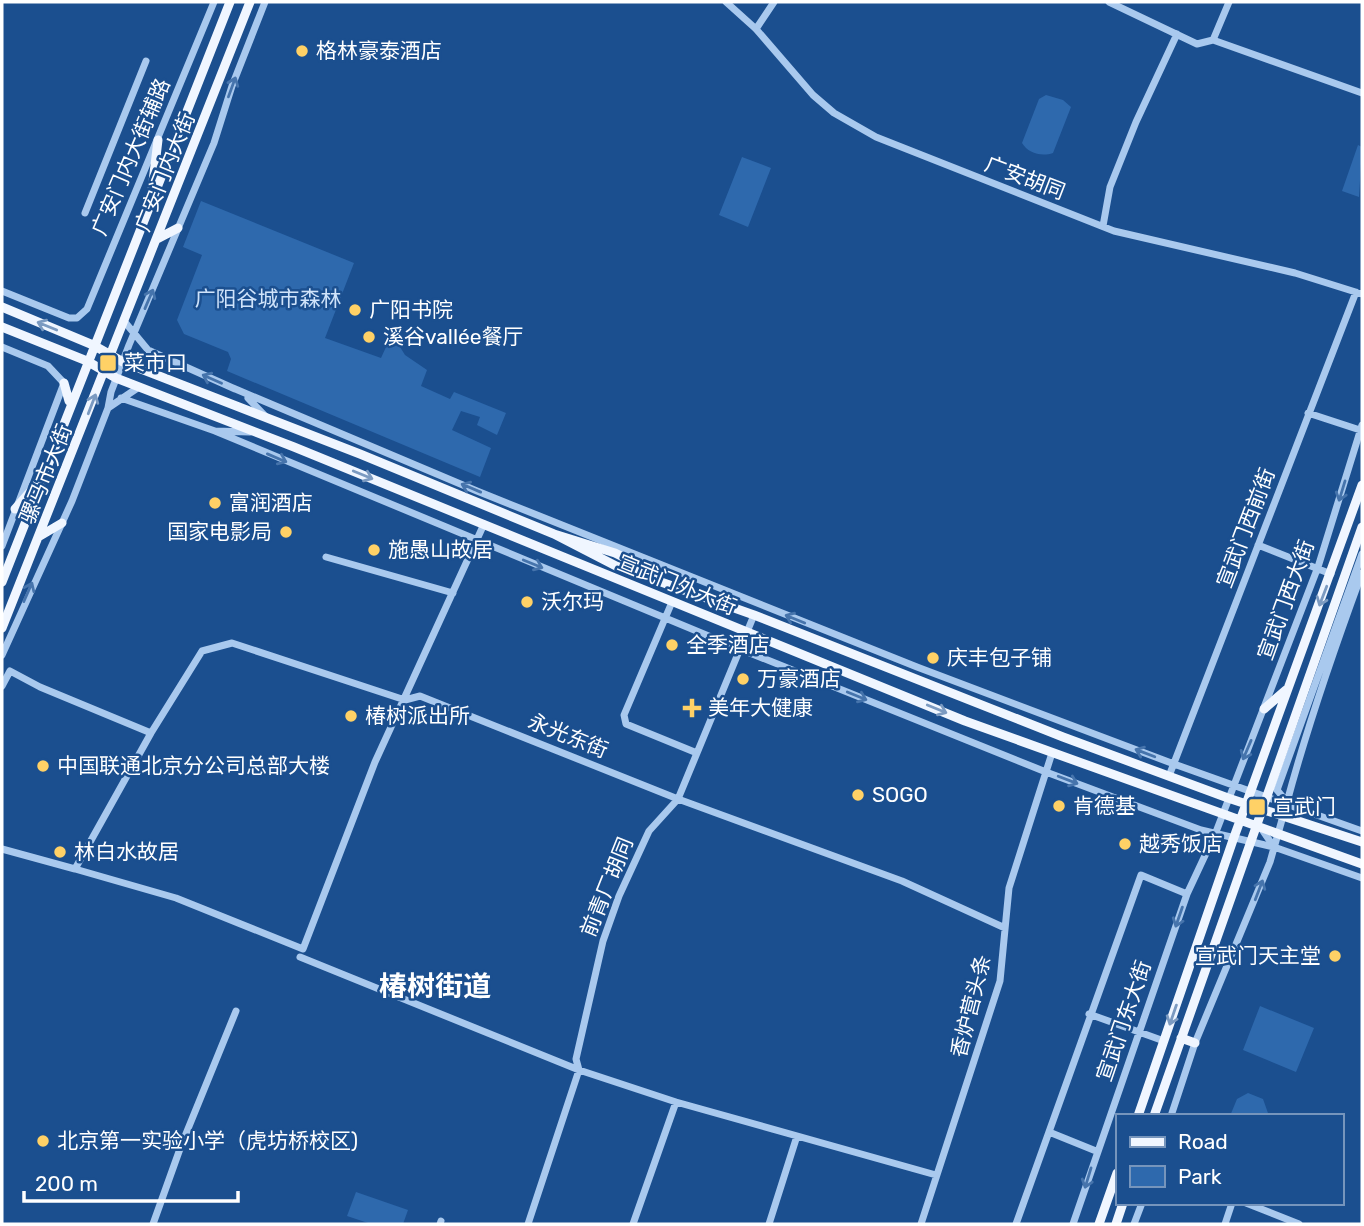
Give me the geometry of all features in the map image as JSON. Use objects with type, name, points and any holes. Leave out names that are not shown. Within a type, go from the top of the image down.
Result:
[{"type":"main road","name":"广安门内大街","points":[[86,361],[230,2]]},
{"type":"main road","name":"广安门内大街","points":[[111,355],[250,2]]},
{"type":"main road","points":[[150,205],[158,140]]},
{"type":"main road","points":[[157,239],[178,228]]},
{"type":"main road","name":"宣武门外大街","points":[[2,307],[93,345],[123,362],[554,534],[616,566],[691,591],[1227,798],[1362,842]]},
{"type":"main road","name":"宣武门外大街","points":[[2,327],[86,361],[116,378],[484,524],[965,721],[1222,816],[1362,864]]},
{"type":"main road","name":"骡马市大街","points":[[2,628],[111,355]]},
{"type":"main road","name":"骡马市大街","points":[[2,582],[86,361]]},
{"type":"main road","points":[[64,383],[70,406]]},
{"type":"main road","points":[[15,509],[42,477]]},
{"type":"main road","name":"宣武门西大街","points":[[1240,822],[1362,485]]},
{"type":"main road","points":[[40,536],[62,523]]},
{"type":"main road","points":[[1155,1114],[1257,827],[1265,795],[1362,527]]},
{"type":"main road","points":[[1264,709],[1287,689]]},
{"type":"main road","name":"宣武门东大街","points":[[1139,1114],[1240,822]]},
{"type":"main road","points":[[1181,1038],[1195,1043]]},
{"type":"main road","points":[[1099,1224],[1116,1176]]},
{"type":"main road","points":[[1116,1224],[1123,1205]]},
{"type":"street","name":"广安门内大街辅路","points":[[2,291],[72,318],[87,310],[215,2]]},
{"type":"street","points":[[108,408],[116,378],[214,143],[228,98],[265,2]]},
{"type":"street","name":"广安胡同","points":[[726,2],[756,29],[813,95],[855,127],[893,145],[1103,226],[1296,273],[1359,293]]},
{"type":"street","points":[[756,29],[774,2]]},
{"type":"street","points":[[1109,2],[1197,44],[1213,40],[1362,93]]},
{"type":"street","points":[[1126,11],[1131,2]]},
{"type":"street","points":[[1213,40],[1228,2]]},
{"type":"street","points":[[1103,226],[1110,187],[1136,122],[1177,34]]},
{"type":"street","points":[[85,212],[146,61]]},
{"type":"street","name":"宣武门西前街","points":[[1169,776],[1308,414],[1359,293]]},
{"type":"street","points":[[124,321],[148,350],[233,388],[688,576],[1174,764],[1287,802],[1362,831]]},
{"type":"street","points":[[139,321],[141,342]]},
{"type":"street","points":[[2,347],[48,366],[64,383]]},
{"type":"street","name":"骡马市大街","points":[[2,546],[64,383]]},
{"type":"street","points":[[108,408],[139,387]]},
{"type":"street","points":[[233,388],[252,400],[267,418]]},
{"type":"street","points":[[121,398],[215,431],[476,541],[1046,772],[1201,830],[1274,847],[1362,878]]},
{"type":"street","name":"骡马市大街","points":[[2,655],[28,590],[62,523],[108,408]]},
{"type":"street","points":[[1308,414],[1361,428]]},
{"type":"street","name":"宣武门西大街","points":[[1222,816],[1232,784],[1264,709],[1318,567],[1361,428]]},
{"type":"street","points":[[215,431],[254,432]]},
{"type":"street","points":[[301,953],[375,762],[484,524]]},
{"type":"street","points":[[1258,545],[1331,573]]},
{"type":"street","points":[[1265,795],[1277,790],[1362,554]]},
{"type":"street","points":[[326,557],[453,593]]},
{"type":"street","points":[[1172,1114],[1195,1043],[1245,927],[1274,847],[1308,737],[1314,704],[1362,573]]},
{"type":"street","points":[[672,602],[624,715],[626,724],[697,753]]},
{"type":"street","name":"前青厂胡同","points":[[528,1224],[579,1070],[576,1059],[611,919],[633,862],[649,831],[678,799],[754,615]]},
{"type":"street","name":"永光东街","points":[[75,869],[151,733],[202,651],[232,643],[405,700],[420,696],[678,799],[902,881],[1005,928]]},
{"type":"street","points":[[2,686],[10,671],[40,687],[151,733]]},
{"type":"street","name":"香炉营头条","points":[[921,1224],[1000,981],[1009,888],[1052,753]]},
{"type":"street","points":[[1277,790],[1287,802]]},
{"type":"street","name":"宣武门东大街","points":[[1073,1224],[1187,894],[1222,816]]},
{"type":"street","points":[[1257,827],[1274,847]]},
{"type":"street","points":[[2,849],[176,898],[579,1070],[676,1102],[936,1175]]},
{"type":"street","points":[[1016,1224],[1089,1014],[1142,875],[1187,894]]},
{"type":"street","points":[[153,1224],[181,1146],[236,1011]]},
{"type":"street","points":[[1089,1014],[1164,1041]]},
{"type":"street","points":[[633,1224],[676,1102]]},
{"type":"street","points":[[1049,1132],[1096,1152]]},
{"type":"street","points":[[769,1224],[797,1136]]},
{"type":"street","points":[[1134,1224],[1141,1205]]},
{"type":"street","points":[[1225,1224],[1231,1205]]},
{"type":"street","points":[[1251,1205],[1299,1224]]},
{"type":"green space","points":[[1046,95],[1063,100],[1071,107],[1053,153],[1040,154],[1031,152],[1022,143],[1039,99]]},
{"type":"green space","points":[[1358,145],[1362,147],[1359,197],[1342,191]]},
{"type":"green space","points":[[742,157],[771,168],[748,227],[719,215]]},
{"type":"green space","name":"广阳谷城市森林","points":[[201,201],[354,263],[325,338],[381,358],[392,334],[405,355],[427,370],[421,386],[450,399],[454,392],[506,413],[497,435],[477,425],[480,417],[461,411],[452,430],[491,448],[480,477],[227,371],[231,359],[228,352],[184,334],[177,320],[202,255],[183,247]]},
{"type":"green space","points":[[1260,1006],[1314,1028],[1296,1072],[1243,1050]]},
{"type":"green space","points":[[1248,1093],[1263,1099],[1268,1114],[1231,1114],[1237,1099]]},
{"type":"green space","points":[[356,1192],[408,1210],[403,1224],[371,1224],[347,1216]]},
{"type":"place","name":"格林豪泰酒店","points":[[302,51]]},
{"type":"place","name":"广阳书院","points":[[355,310]]},
{"type":"place","name":"溪谷vallée餐厅","points":[[369,337]]},
{"type":"place","name":"菜市口","points":[[108,363]]},
{"type":"place","name":"富润酒店","points":[[215,503]]},
{"type":"place","name":"国家电影局","points":[[286,532]]},
{"type":"place","name":"施愚山故居","points":[[374,550]]},
{"type":"place","name":"沃尔玛","points":[[527,602]]},
{"type":"place","name":"全季酒店","points":[[672,645]]},
{"type":"place","name":"庆丰包子铺","points":[[933,658]]},
{"type":"place","name":"万豪酒店","points":[[743,679]]},
{"type":"place","name":"美年大健康","points":[[692,708]]},
{"type":"place","name":"椿树派出所","points":[[351,716]]},
{"type":"place","name":"中国联通北京分公司总部大楼","points":[[43,766]]},
{"type":"place","name":"SOGO","points":[[858,795]]},
{"type":"place","name":"肯德基","points":[[1059,806]]},
{"type":"place","name":"宣武门","points":[[1257,807]]},
{"type":"place","name":"越秀饭店","points":[[1125,844]]},
{"type":"place","name":"林白水故居","points":[[60,852]]},
{"type":"place","name":"宣武门天主堂","points":[[1335,956]]},
{"type":"place","name":"北京第一实验小学（虎坊桥校区)","points":[[43,1141]]},
{"type":"district","name":"椿树街道","points":[[435,986]]}]
